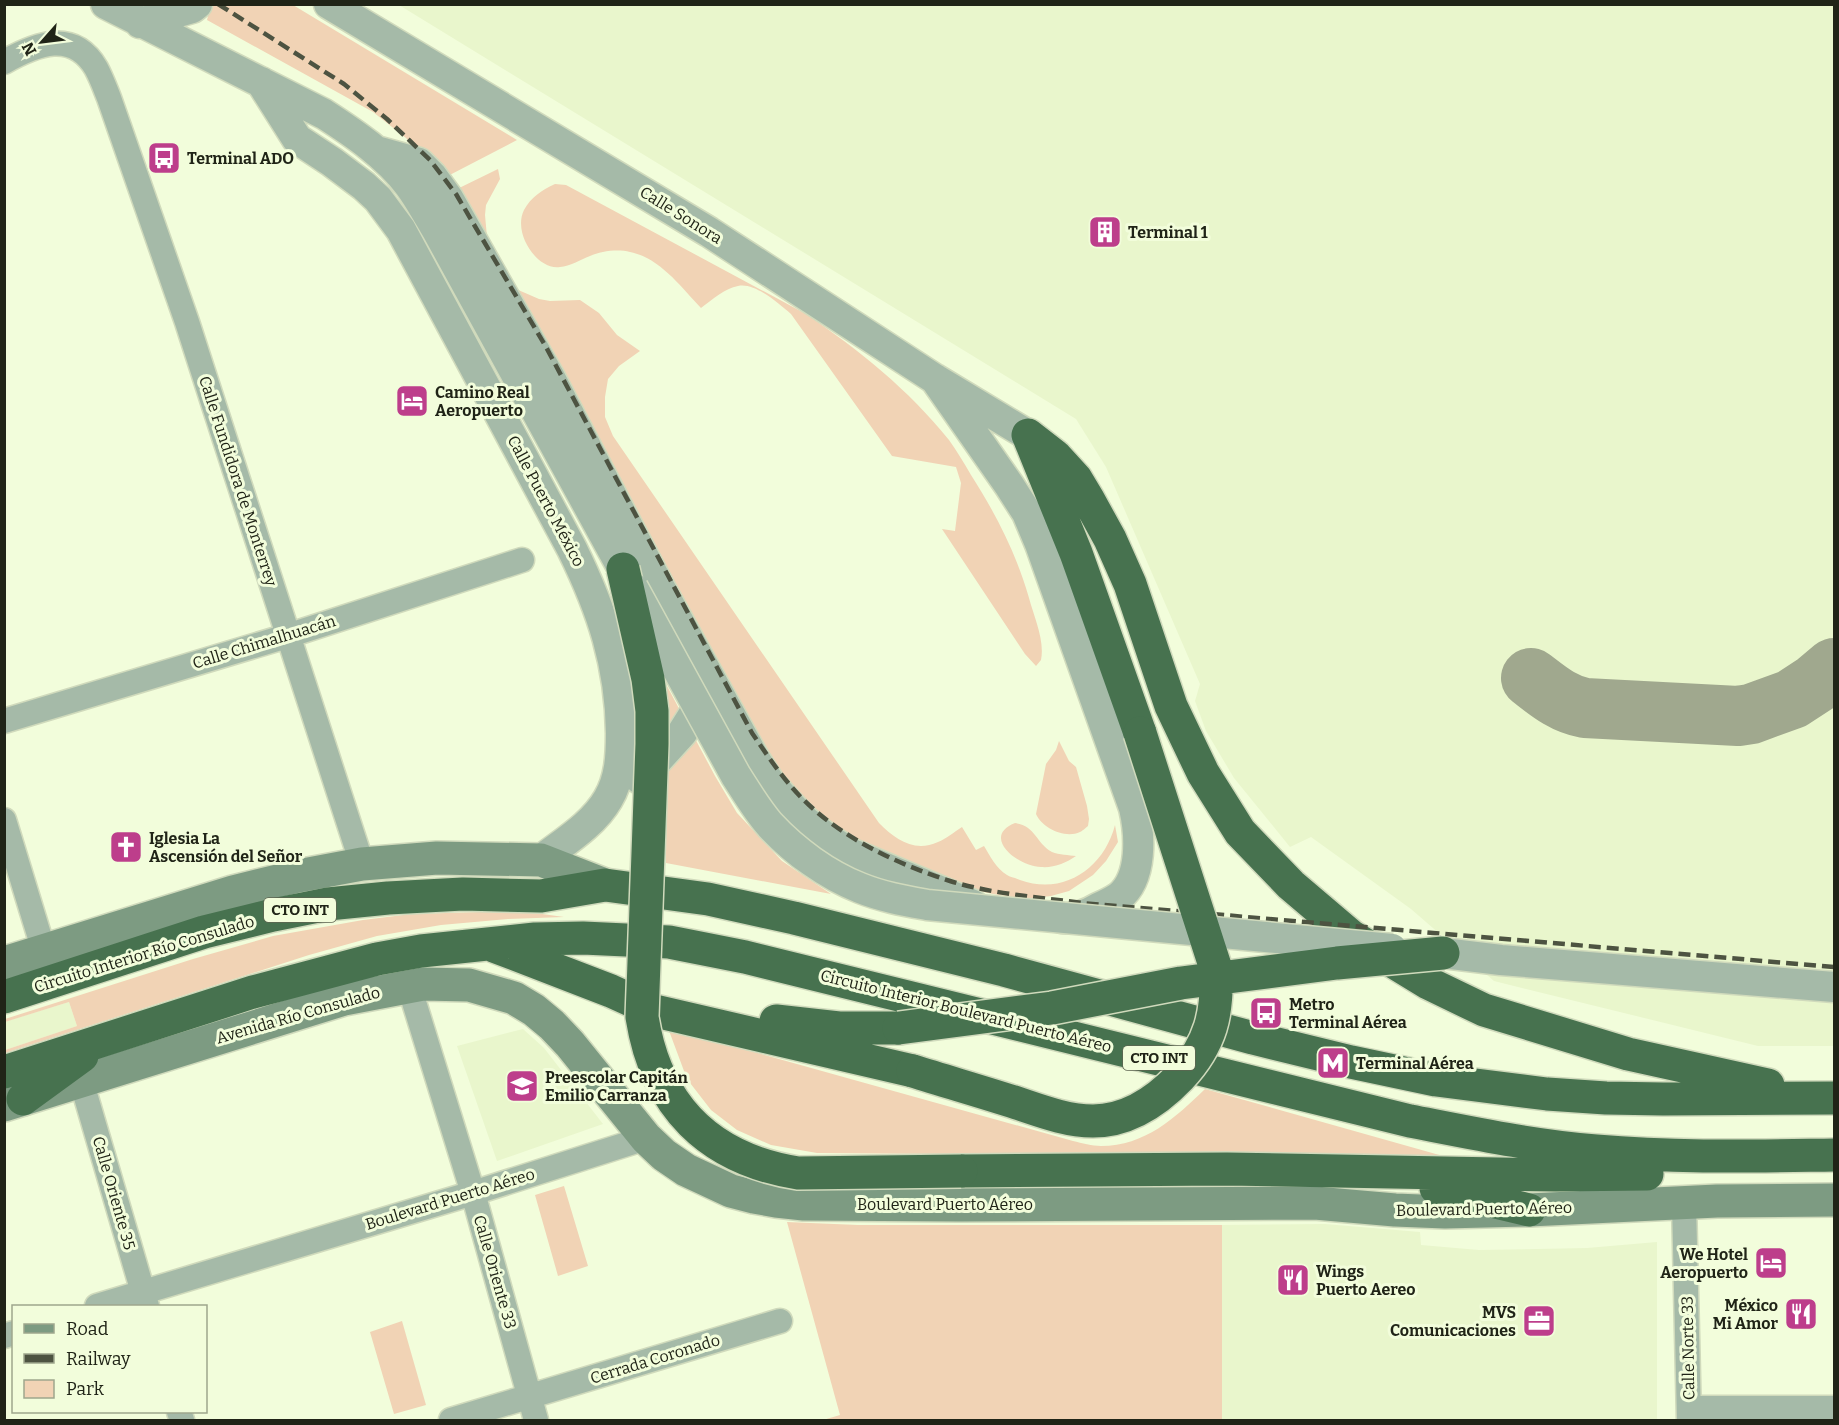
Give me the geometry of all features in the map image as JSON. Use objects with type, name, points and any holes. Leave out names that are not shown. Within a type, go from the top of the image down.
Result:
[{"type":"highway","points":[[1028,435],[1055,456],[1076,479],[1099,517],[1130,584],[1171,706],[1198,763],[1221,803],[1240,832],[1291,885],[1352,936],[1428,983],[1484,1010],[1522,1023],[1628,1054],[1834,1097]]},
{"type":"highway","points":[[486,943],[611,991],[655,1011],[913,1071],[1052,1114],[1093,1121],[1113,1118],[1152,1103],[1172,1085],[1195,1061],[1204,1044],[1213,1017],[1217,994],[1216,969],[1140,734],[1076,553],[1028,435]]},
{"type":"highway","points":[[623,569],[646,668],[652,711],[642,1017],[650,1054],[668,1094],[700,1133],[719,1146],[773,1169],[798,1173],[1227,1169],[1556,1175],[1658,1173],[1737,1156]]},
{"type":"highway","name":"Circuito Interior Río Consulado","points":[[4,997],[204,932],[328,904],[463,894],[541,896],[605,885]]},
{"type":"highway","name":"CTO INT","points":[[605,885],[708,899],[794,918],[1004,970],[1253,1038],[1436,1080],[1547,1094],[1606,1098],[1663,1100],[1834,1097]]},
{"type":"highway","name":"Circuito Interior Boulevard Puerto Aéreo","points":[[486,943],[583,938],[669,942],[778,965],[1410,1121],[1541,1145],[1597,1151],[1737,1156],[1834,1155]]},
{"type":"highway","name":"CTO INT","points":[[4,1072],[253,992],[365,962],[421,951],[486,943]]},
{"type":"highway","points":[[611,991],[673,998],[730,1013],[789,1024],[839,1028],[899,1028],[1052,1008],[1181,983],[1337,963],[1443,953]]},
{"type":"highway","points":[[14,1102],[106,1040]]},
{"type":"highway","points":[[1358,1173],[1461,1192],[1529,1210]]},
{"type":"main road","name":"CTO INT","points":[[4,963],[233,892],[298,876],[362,864],[437,858],[541,860],[605,885]]},
{"type":"main road","name":"Avenida Río Consulado","points":[[14,1102],[344,999],[409,986],[469,985],[514,998],[534,1010],[552,1025],[646,1138]]},
{"type":"main road","name":"Boulevard Puerto Aéreo","points":[[646,1138],[664,1155],[707,1181],[754,1197],[804,1204],[1316,1203],[1445,1212],[1834,1200]]},
{"type":"street","points":[[106,4],[324,114],[376,151],[409,186],[438,232],[736,776],[770,825],[794,847],[831,873],[861,889],[890,898],[927,905],[1501,960],[1834,987]]},
{"type":"street","points":[[140,23],[192,8],[196,4]]},
{"type":"street","name":"Calle Sonora","points":[[329,4],[709,232],[935,378],[1028,435]]},
{"type":"street","name":"Calle Fundidora de Monterrey","points":[[4,62],[25,50],[60,43],[79,47],[97,69],[110,99],[187,322],[362,864]]},
{"type":"street","name":"Calle Puerto México","points":[[261,82],[297,139],[364,186],[378,200],[400,230],[584,573],[601,615],[619,686],[620,768],[610,797],[593,819],[541,860]]},
{"type":"street","points":[[376,151],[419,163],[432,176],[447,198],[550,378],[660,588],[770,783],[805,820],[850,853],[972,905],[997,912],[1068,919],[1089,913],[1119,897],[1128,887],[1134,874],[1139,848],[1134,808],[1027,513],[935,378]]},
{"type":"street","name":"Calle Chimalhuacán","points":[[4,721],[287,636],[522,560]]},
{"type":"street","points":[[593,819],[629,790],[658,761],[682,733],[713,684]]},
{"type":"street","points":[[4,820],[44,951]]},
{"type":"street","name":"Calle Oriente 33","points":[[409,986],[473,1193],[536,1420]]},
{"type":"street","name":"Calle Oriente 35","points":[[81,1080],[145,1299]]},
{"type":"street","name":"Boulevard Puerto Aéreo","points":[[104,1305],[145,1299],[646,1138]]},
{"type":"street","name":"Calle Norte 33","points":[[1684,1203],[1689,1414]]},
{"type":"street","name":"Cerrada Coronado","points":[[451,1420],[780,1321]]},
{"type":"street","points":[[1689,1414],[1834,1408]]},
{"type":"shaded area","points":[[399,5],[1834,5],[1834,1046],[1758,1046],[1494,981],[1411,909],[1311,837],[1290,847],[1234,778],[1206,731],[1195,701],[1200,684],[1106,467],[1076,419]]},
{"type":"shaded area","points":[[69,1002],[77,1026],[5,1050],[4,1022]]},
{"type":"shaded area","name":"Preescolar Capitán Emilio Carranza","points":[[523,1029],[544,1048],[603,1124],[497,1161],[457,1046]]},
{"type":"shaded area","points":[[1325,1224],[1420,1232],[1421,1245],[1479,1250],[1587,1248],[1657,1242],[1657,1420],[1222,1420],[1222,1225]]},
{"type":"green space","points":[[211,5],[293,5],[517,140],[442,179],[406,138],[373,112],[207,20]]},
{"type":"green space","points":[[498,169],[500,179],[486,205],[487,237],[451,192]]},
{"type":"green space","points":[[555,184],[566,185],[806,314],[864,357],[917,404],[955,448],[1005,534],[1024,581],[1040,637],[1041,660],[1036,666],[1025,654],[942,529],[955,531],[961,483],[956,467],[892,456],[791,314],[759,290],[745,286],[733,287],[701,308],[660,267],[641,255],[615,251],[599,253],[560,267],[543,263],[534,255],[525,241],[521,218],[533,198]]},
{"type":"green space","points":[[516,289],[550,301],[580,300],[599,313],[617,335],[640,351],[619,366],[608,379],[605,417],[613,436],[879,823],[898,839],[921,846],[941,841],[962,827],[976,850],[984,846],[1003,872],[1036,884],[1052,884],[1080,875],[1102,854],[1115,825],[1118,842],[1106,861],[1093,875],[1069,891],[1024,899],[956,886],[877,853],[807,808],[774,770]]},
{"type":"green space","points":[[667,686],[737,813],[782,861],[831,894],[666,863]]},
{"type":"green space","points":[[1059,741],[1069,761],[1076,767],[1087,806],[1088,826],[1074,834],[1061,833],[1049,828],[1036,814],[1046,764],[1056,750]]},
{"type":"green space","points":[[1015,823],[1027,827],[1052,852],[1076,856],[1051,867],[1032,866],[1023,862],[1014,857],[1002,843],[1001,836],[1005,829]]},
{"type":"green space","points":[[535,913],[564,917],[441,925],[377,936],[309,955],[5,1053],[5,1050],[77,1026],[69,1002],[5,1022],[5,1019],[193,959],[273,936],[363,920],[411,914]]},
{"type":"green space","points":[[668,1028],[1091,1145],[1117,1145],[1145,1136],[1171,1120],[1205,1089],[1450,1158],[817,1153],[771,1145],[737,1130],[711,1110],[687,1079]]},
{"type":"green space","points":[[564,1186],[588,1266],[558,1276],[535,1195]]},
{"type":"green space","points":[[787,1222],[858,1225],[1222,1225],[1222,1420],[823,1420],[840,1415]]},
{"type":"green space","points":[[402,1321],[426,1405],[394,1414],[370,1332]]},
{"type":"taxiway","points":[[1531,678],[1563,700],[1585,708],[1738,716],[1751,714],[1792,699],[1834,668]]},
{"type":"railway","points":[[218,4],[344,84],[387,119],[430,160],[456,194],[546,347],[752,733],[793,789],[824,818],[858,841],[912,867],[950,881],[1032,897],[1834,967]]},
{"type":"place","name":"Terminal ADO","points":[[164,158]]},
{"type":"place","name":"Terminal 1","points":[[1105,232]]},
{"type":"place","name":"Camino Real Aeropuerto","points":[[412,401]]},
{"type":"place","name":"Iglesia La Ascensión del Señor","points":[[126,847]]},
{"type":"place","name":"Metro Terminal Aérea","points":[[1266,1013]]},
{"type":"place","name":"Terminal Aérea","points":[[1333,1063]]},
{"type":"place","name":"Preescolar Capitán Emilio Carranza","points":[[522,1086]]},
{"type":"place","name":"We Hotel Aeropuerto","points":[[1771,1263]]},
{"type":"place","name":"Wings Puerto Aereo","points":[[1293,1280]]},
{"type":"place","name":"México Mi Amor","points":[[1801,1314]]},
{"type":"place","name":"MVS Comunicaciones","points":[[1539,1321]]}]
